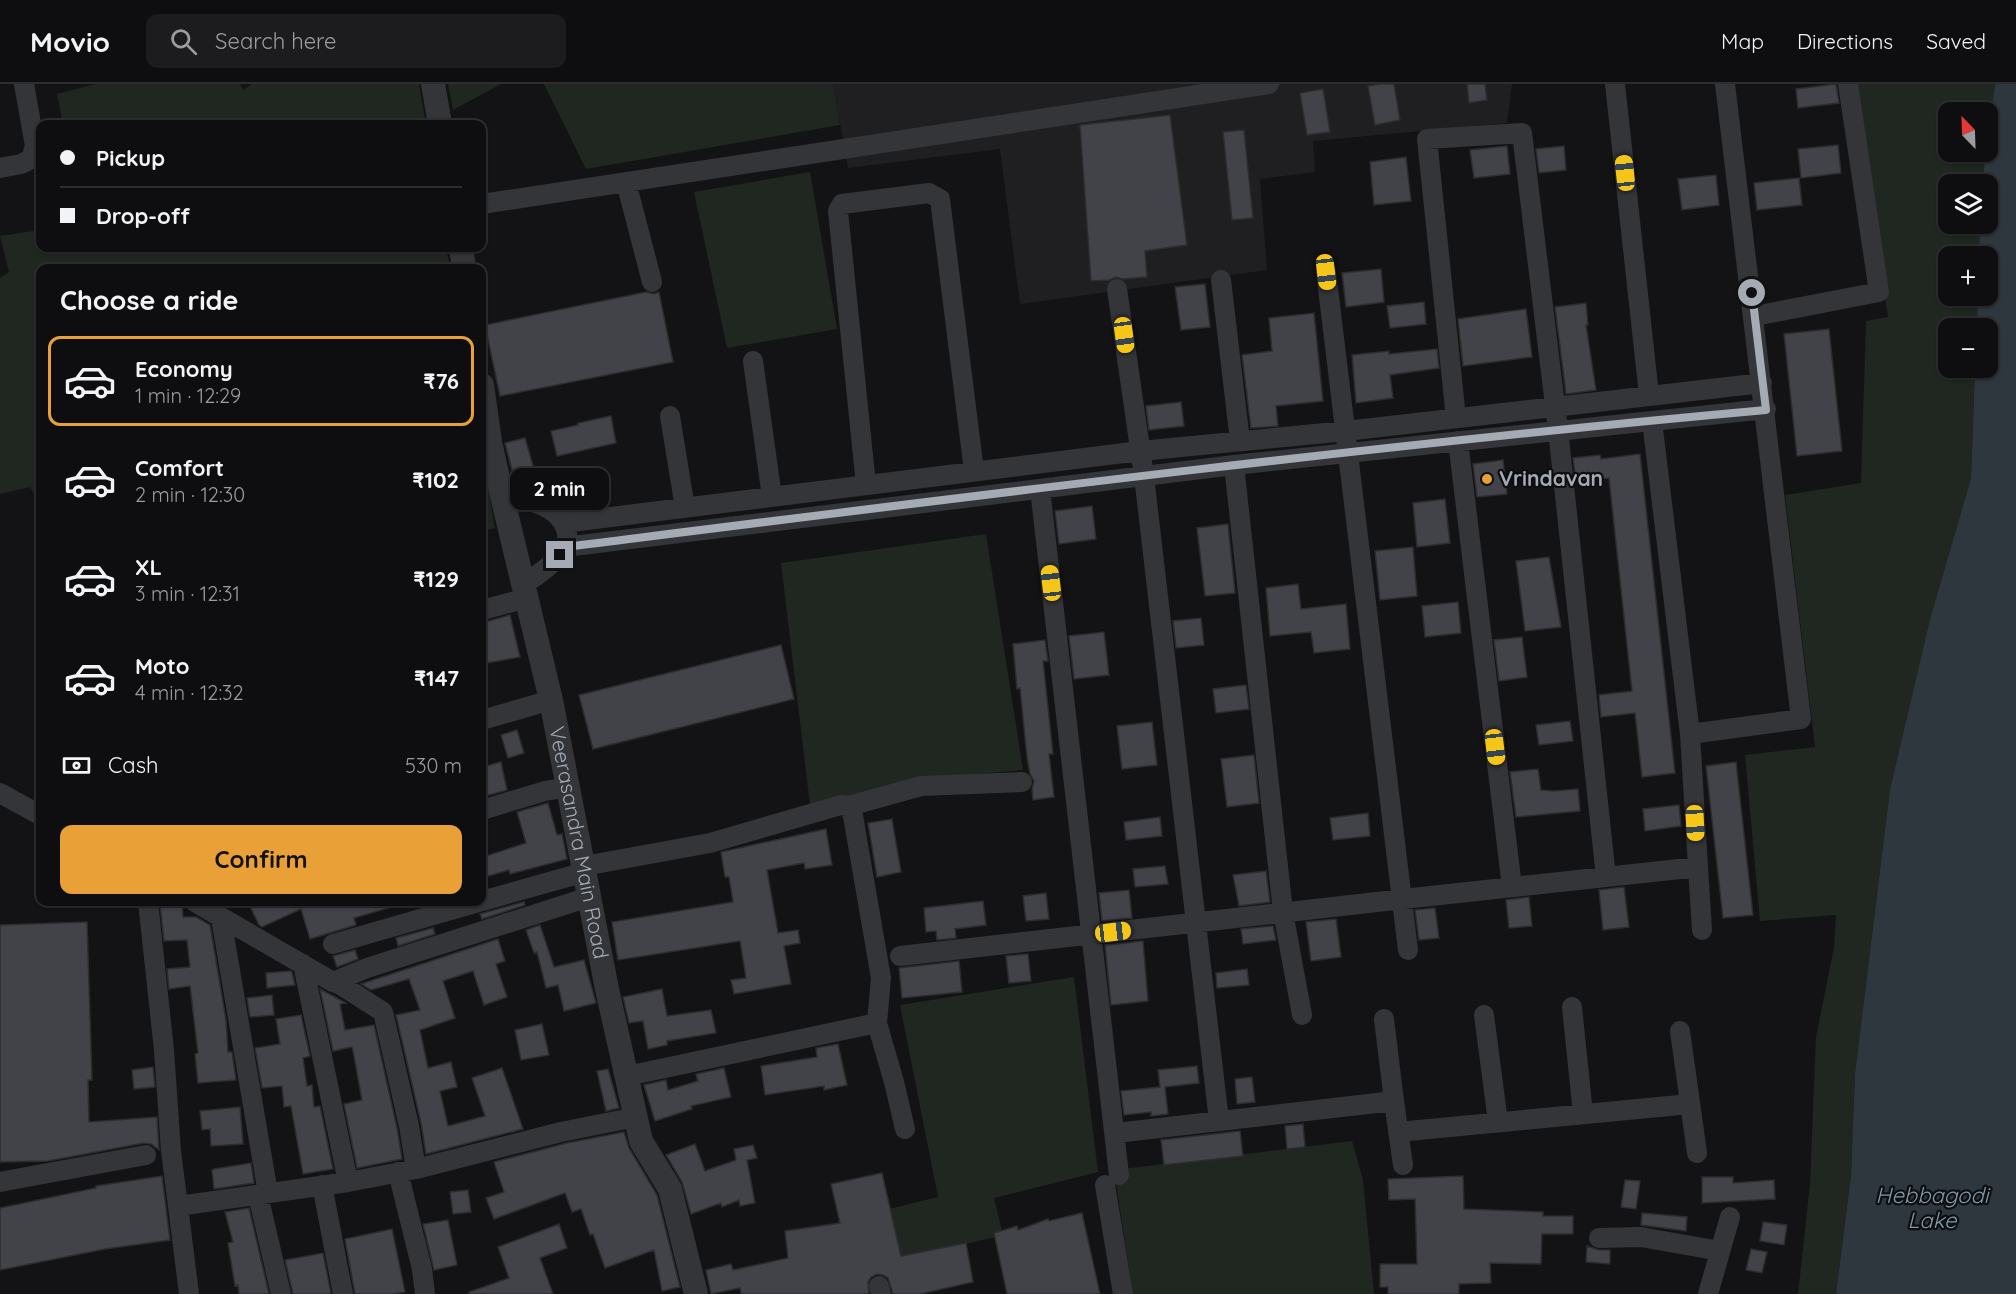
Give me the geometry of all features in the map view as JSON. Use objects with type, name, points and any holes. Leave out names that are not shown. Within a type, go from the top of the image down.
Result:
[{"type":"street","points":[[0,168],[21,164],[31,159],[35,146],[24,84]]},
{"type":"street","points":[[433,84],[439,120]]},
{"type":"street","points":[[486,203],[1154,93],[1269,84]]},
{"type":"street","points":[[1615,84],[1649,395]]},
{"type":"street","points":[[1690,734],[1801,719],[1755,316],[1725,84]]},
{"type":"street","points":[[1755,316],[1879,292],[1848,84]]},
{"type":"street","points":[[1456,418],[1427,139],[1522,133],[1558,430],[1606,877]]},
{"type":"street","points":[[626,182],[652,282]]},
{"type":"street","points":[[866,485],[838,211],[842,204],[929,193],[940,199],[974,471]]},
{"type":"street","points":[[1326,272],[1408,950]]},
{"type":"street","points":[[1221,280],[1240,441]]},
{"type":"street","points":[[1117,289],[1144,476],[1219,1121]]},
{"type":"street","points":[[753,361],[771,497]]},
{"type":"street","points":[[563,523],[1140,451],[1346,431],[1762,383]]},
{"type":"street","points":[[565,547],[1234,465],[1766,410]]},
{"type":"street","name":"Veerasandra Main Road","points":[[486,414],[502,496],[551,700],[607,989],[641,1141],[670,1189],[693,1293]]},
{"type":"street","points":[[670,416],[677,509],[672,534]]},
{"type":"street","points":[[1652,421],[1690,734],[1702,930]]},
{"type":"street","points":[[1458,441],[1512,887]]},
{"type":"street","points":[[1234,465],[1283,912],[1302,1015]]},
{"type":"street","points":[[1040,489],[1116,1133],[1112,1180],[1123,1294]]},
{"type":"street","points":[[486,608],[525,591],[565,547],[568,539],[563,523],[547,507],[526,500],[502,496]]},
{"type":"street","points":[[486,719],[551,700]]},
{"type":"street","points":[[486,899],[584,869],[710,843],[841,805],[849,806],[921,786],[1022,782]]},
{"type":"street","points":[[486,809],[544,791],[568,787]]},
{"type":"street","points":[[0,793],[36,813]]},
{"type":"street","points":[[849,806],[853,816],[881,978],[877,1023],[905,1129]]},
{"type":"street","points":[[900,956],[1403,898],[1698,867]]},
{"type":"street","points":[[333,982],[367,968],[589,897]]},
{"type":"street","points":[[148,906],[164,1050],[171,1146],[189,1294]]},
{"type":"street","points":[[205,906],[221,918],[341,985],[383,1012],[409,1126],[407,1170],[425,1294]]},
{"type":"street","points":[[333,944],[463,906]]},
{"type":"street","points":[[221,918],[263,1194],[281,1294]]},
{"type":"street","points":[[303,964],[348,1182]]},
{"type":"street","points":[[1572,1007],[1583,1114]]},
{"type":"street","points":[[1484,1015],[1498,1122]]},
{"type":"street","points":[[1384,1019],[1403,1165]]},
{"type":"street","points":[[627,1076],[877,1023]]},
{"type":"street","points":[[1680,1031],[1697,1153]]},
{"type":"street","points":[[1116,1133],[1394,1101]]},
{"type":"street","points":[[1398,1132],[1690,1104]]},
{"type":"street","points":[[178,1206],[348,1182],[407,1170],[561,1132],[636,1117]]},
{"type":"street","points":[[0,1182],[146,1155]]},
{"type":"street","points":[[322,1185],[343,1294]]},
{"type":"street","points":[[1708,1294],[1730,1217]]},
{"type":"street","points":[[1599,1238],[1641,1237],[1720,1251]]},
{"type":"shaded area","points":[[96,84],[240,84],[243,90],[252,84],[419,84],[425,120],[62,120],[57,94]]},
{"type":"shaded area","points":[[448,84],[501,84],[453,110]]},
{"type":"shaded area","points":[[544,84],[833,84],[840,125],[586,169]]},
{"type":"shaded area","points":[[833,84],[1512,84],[1507,123],[1313,141],[1315,172],[1260,179],[1267,270],[1020,304],[1000,149],[848,168]]},
{"type":"shaded area","points":[[1855,84],[1995,84],[1993,102],[1938,102],[1938,162],[1985,162],[1983,174],[1938,174],[1938,234],[1980,234],[1979,246],[1938,246],[1938,306],[1978,306],[1977,318],[1938,318],[1938,378],[1975,378],[1971,478],[1930,619],[1890,789],[1855,1073],[1851,1175],[1836,1294],[1798,1294],[1810,1184],[1816,1037],[1834,947],[1836,915],[1760,921],[1745,755],[1815,747],[1785,495],[1861,483],[1866,321],[1888,317]]},
{"type":"shaded area","points":[[810,172],[837,329],[727,348],[694,192]]},
{"type":"shaded area","points":[[36,231],[36,252],[447,252],[449,264],[36,264],[36,497],[30,487],[0,494],[0,278],[9,272],[0,236]]},
{"type":"shaded area","points":[[486,477],[495,528],[486,531]]},
{"type":"shaded area","points":[[986,534],[1023,770],[921,779],[810,805],[781,563]]},
{"type":"shaded area","points":[[1074,977],[1098,1172],[994,1198],[1003,1235],[897,1261],[885,1210],[938,1197],[900,1005]]},
{"type":"shaded area","points":[[1352,1141],[1363,1180],[1374,1294],[1133,1294],[1114,1170]]},
{"type":"water","name":"Hebbagodi Lake","points":[[1995,84],[2016,84],[2016,1294],[1836,1294],[1851,1175],[1855,1073],[1890,789],[1930,619],[1971,478],[1975,378],[1998,378],[1998,318],[1977,318],[1978,306],[1998,306],[1998,246],[1979,246],[1980,234],[1998,234],[1998,174],[1983,174],[1985,162],[1998,162],[1998,102],[1993,102]]},
{"type":"building","points":[[1394,84],[1400,120],[1375,125],[1368,86]]},
{"type":"building","points":[[1467,84],[1485,84],[1487,100],[1469,103]]},
{"type":"building","points":[[1836,84],[1839,103],[1798,108],[1796,89]]},
{"type":"building","points":[[1323,89],[1330,132],[1307,135],[1300,93]]},
{"type":"building","points":[[1170,115],[1187,245],[1145,251],[1147,277],[1123,279],[1116,277],[1109,280],[1091,281],[1080,125]]},
{"type":"building","points":[[1244,130],[1253,218],[1232,220],[1223,132]]},
{"type":"building","points":[[1838,145],[1841,173],[1801,178],[1798,149]]},
{"type":"building","points":[[1507,146],[1510,174],[1474,178],[1470,150]]},
{"type":"building","points":[[1564,146],[1566,170],[1539,173],[1536,149]]},
{"type":"building","points":[[1406,157],[1411,201],[1374,205],[1370,162]]},
{"type":"building","points":[[1716,175],[1719,205],[1682,210],[1678,179]]},
{"type":"building","points":[[1799,178],[1802,205],[1757,210],[1754,183]]},
{"type":"building","points":[[1381,269],[1384,302],[1346,307],[1342,273]]},
{"type":"building","points":[[1205,284],[1210,327],[1181,330],[1175,287]]},
{"type":"building","points":[[646,292],[654,294],[659,292],[673,362],[500,396],[486,325]]},
{"type":"building","points":[[1424,302],[1426,324],[1390,328],[1387,306]]},
{"type":"building","points":[[1586,303],[1588,325],[1586,325],[1596,390],[1566,394],[1555,307]]},
{"type":"building","points":[[1526,309],[1532,357],[1463,366],[1458,319]]},
{"type":"building","points":[[1314,313],[1323,401],[1276,406],[1278,426],[1251,428],[1242,355],[1272,351],[1269,318]]},
{"type":"building","points":[[1829,329],[1842,451],[1797,456],[1784,334]]},
{"type":"building","points":[[1437,349],[1439,368],[1390,375],[1393,398],[1356,403],[1352,355]]},
{"type":"building","points":[[1181,402],[1184,426],[1149,430],[1146,406]]},
{"type":"building","points":[[611,416],[616,443],[557,456],[551,431]]},
{"type":"building","points":[[525,438],[536,476],[562,470],[565,482],[532,490],[514,486],[513,481],[518,480],[515,469],[512,470],[505,443]]},
{"type":"building","points":[[1640,454],[1675,773],[1642,777],[1635,713],[1601,717],[1599,695],[1632,691],[1609,478],[1576,482],[1573,458],[1600,455],[1601,459]]},
{"type":"building","name":"Vrindavan","points":[[1503,460],[1507,494],[1477,497],[1473,464]]},
{"type":"building","points":[[1445,499],[1450,543],[1417,547],[1413,503]]},
{"type":"building","points":[[1092,506],[1096,539],[1059,544],[1055,511]]},
{"type":"building","points":[[1228,524],[1235,593],[1205,596],[1197,528]]},
{"type":"building","points":[[1413,547],[1417,596],[1380,600],[1375,551]]},
{"type":"building","points":[[1549,557],[1561,627],[1525,631],[1516,561]]},
{"type":"building","points":[[1298,584],[1301,609],[1346,604],[1350,649],[1314,653],[1311,632],[1270,636],[1266,588]]},
{"type":"building","points":[[1458,602],[1461,633],[1425,637],[1422,606]]},
{"type":"building","points":[[510,615],[520,657],[486,663],[486,622]]},
{"type":"building","points":[[1201,618],[1204,645],[1176,648],[1173,621]]},
{"type":"building","points":[[1104,632],[1109,675],[1074,679],[1069,636]]},
{"type":"building","points":[[1522,637],[1527,677],[1499,681],[1494,640]]},
{"type":"building","points":[[1045,640],[1048,661],[1043,661],[1053,754],[1049,754],[1054,797],[1033,800],[1034,781],[1030,774],[1027,757],[1013,644]]},
{"type":"building","points":[[781,645],[794,699],[593,749],[579,695]]},
{"type":"building","points":[[1246,685],[1249,709],[1216,713],[1213,689]]},
{"type":"building","points":[[1570,721],[1573,741],[1539,745],[1536,725]]},
{"type":"building","points":[[1152,722],[1157,765],[1122,769],[1117,726]]},
{"type":"building","points":[[517,730],[524,753],[508,758],[501,735]]},
{"type":"building","points":[[1254,755],[1259,803],[1227,807],[1221,759]]},
{"type":"building","points":[[501,762],[507,790],[486,796],[486,766]]},
{"type":"building","points":[[1736,762],[1753,915],[1723,918],[1706,766]]},
{"type":"building","points":[[1538,769],[1541,790],[1578,789],[1580,811],[1516,817],[1510,772]]},
{"type":"building","points":[[548,803],[557,835],[562,834],[567,859],[510,874],[509,870],[488,876],[486,856],[526,843],[517,812]]},
{"type":"building","points":[[1679,805],[1681,826],[1645,831],[1643,809]]},
{"type":"building","points":[[1368,813],[1370,836],[1333,840],[1330,818]]},
{"type":"building","points":[[1160,817],[1162,836],[1126,840],[1124,822]]},
{"type":"building","points":[[892,819],[901,872],[877,877],[868,823]]},
{"type":"building","points":[[826,829],[832,865],[805,869],[804,863],[767,870],[778,933],[798,930],[800,943],[784,946],[791,984],[734,994],[731,980],[746,978],[740,941],[618,960],[612,922],[733,902],[729,877],[725,877],[721,852]]},
{"type":"building","points":[[1165,866],[1168,884],[1135,887],[1133,869]]},
{"type":"building","points":[[1266,871],[1270,902],[1239,906],[1233,875]]},
{"type":"building","points":[[1624,887],[1629,927],[1603,930],[1599,890]]},
{"type":"building","points":[[1129,890],[1132,918],[1102,921],[1099,893]]},
{"type":"building","points":[[1046,893],[1049,919],[1026,921],[1023,896]]},
{"type":"building","points":[[1529,897],[1532,926],[1509,928],[1506,900]]},
{"type":"building","points":[[983,901],[986,925],[955,929],[956,938],[937,940],[936,931],[926,932],[924,908]]},
{"type":"building","points":[[524,902],[525,905],[482,919],[480,914]]},
{"type":"building","points":[[160,906],[182,906],[183,917],[196,917],[210,925],[226,1020],[228,1052],[232,1052],[236,1080],[198,1083],[195,1054],[198,1053],[190,986],[169,989],[167,969],[190,967],[187,940],[164,941]]},
{"type":"building","points":[[250,906],[395,906],[354,918],[356,925],[310,939],[301,909],[262,927]]},
{"type":"building","points":[[1435,908],[1439,938],[1419,940],[1415,910]]},
{"type":"building","points":[[1336,919],[1341,957],[1311,961],[1306,922]]},
{"type":"building","points":[[87,922],[92,1080],[88,1080],[89,1122],[157,1117],[159,1150],[151,1144],[144,1143],[48,1161],[0,1162],[0,925]]},
{"type":"building","points":[[540,925],[554,967],[584,960],[596,1003],[564,1011],[558,985],[546,988],[537,952],[534,953],[526,930]]},
{"type":"building","points":[[1273,926],[1276,940],[1243,944],[1241,929]]},
{"type":"building","points":[[433,928],[435,934],[398,946],[396,938]]},
{"type":"building","points":[[498,939],[505,961],[496,964],[507,997],[484,1005],[473,971],[443,981],[455,1018],[420,1030],[428,1068],[451,1062],[457,1087],[440,1091],[448,1126],[485,1116],[472,1078],[502,1068],[523,1129],[426,1154],[396,1015],[420,1010],[409,979],[371,990],[361,984]]},
{"type":"building","points":[[1143,941],[1148,1001],[1111,1005],[1105,945]]},
{"type":"building","points":[[355,950],[358,959],[337,967],[333,956]]},
{"type":"building","points":[[1028,954],[1031,981],[1009,983],[1006,956]]},
{"type":"building","points":[[959,961],[962,992],[902,998],[899,968]]},
{"type":"building","points":[[1247,969],[1249,985],[1217,988],[1216,973]]},
{"type":"building","points":[[290,971],[295,985],[267,988],[266,973]]},
{"type":"building","points":[[320,989],[346,1003],[340,1004],[345,1030],[374,1025],[402,1159],[357,1168],[344,1104],[362,1100],[353,1051],[352,1047],[333,1051]]},
{"type":"building","points":[[662,989],[667,1016],[711,1010],[716,1033],[667,1041],[667,1045],[648,1049],[643,1021],[629,1023],[623,997]]},
{"type":"building","points":[[272,995],[274,1015],[250,1017],[247,998]]},
{"type":"building","points":[[301,1015],[310,1056],[303,1058],[307,1086],[312,1085],[314,1107],[320,1106],[333,1169],[303,1174],[291,1106],[284,1107],[282,1086],[262,1088],[255,1048],[280,1044],[276,1019]]},
{"type":"building","points":[[542,1024],[549,1055],[521,1060],[515,1030]]},
{"type":"building","points":[[838,1044],[847,1085],[824,1090],[824,1086],[765,1095],[761,1066],[817,1057],[816,1048]]},
{"type":"building","points":[[1197,1066],[1199,1083],[1165,1087],[1168,1114],[1151,1116],[1151,1112],[1124,1115],[1121,1091],[1160,1087],[1158,1070]]},
{"type":"building","points":[[153,1067],[155,1087],[134,1089],[132,1070]]},
{"type":"building","points":[[724,1068],[731,1097],[691,1106],[692,1109],[655,1121],[644,1085],[666,1080],[668,1090],[698,1081],[696,1074]]},
{"type":"building","points":[[608,1069],[619,1108],[606,1111],[597,1071]]},
{"type":"building","points":[[1252,1077],[1255,1102],[1237,1104],[1235,1079]]},
{"type":"building","points":[[240,1107],[243,1144],[211,1146],[210,1129],[202,1130],[200,1111]]},
{"type":"building","points":[[1303,1124],[1305,1147],[1287,1149],[1285,1126]]},
{"type":"building","points":[[1240,1131],[1243,1156],[1164,1165],[1161,1140]]},
{"type":"building","points":[[624,1132],[629,1148],[657,1195],[680,1287],[662,1291],[654,1250],[605,1268],[581,1209],[572,1212],[565,1193],[494,1219],[486,1198],[504,1192],[494,1162],[567,1143]]},
{"type":"building","points":[[695,1144],[705,1171],[736,1160],[734,1149],[753,1145],[757,1158],[747,1160],[755,1203],[740,1206],[739,1200],[722,1207],[721,1203],[691,1214],[682,1182],[666,1155]]},
{"type":"building","points":[[251,1163],[254,1183],[214,1189],[212,1170]]},
{"type":"building","points":[[882,1173],[901,1256],[966,1243],[973,1282],[920,1294],[893,1294],[888,1278],[877,1274],[868,1282],[869,1294],[741,1294],[740,1288],[711,1294],[706,1270],[731,1264],[733,1270],[788,1258],[785,1231],[840,1223],[831,1184]]},
{"type":"building","points":[[162,1176],[170,1240],[105,1249],[0,1270],[0,1208],[96,1188],[96,1186]]},
{"type":"building","points":[[1463,1176],[1464,1209],[1543,1212],[1543,1216],[1573,1216],[1573,1234],[1542,1234],[1541,1264],[1490,1263],[1491,1283],[1459,1284],[1459,1294],[1388,1294],[1388,1287],[1380,1287],[1380,1264],[1417,1264],[1415,1199],[1389,1200],[1388,1179]]},
{"type":"building","points":[[1702,1177],[1733,1177],[1733,1183],[1774,1180],[1775,1199],[1702,1203]]},
{"type":"building","points":[[1625,1180],[1640,1181],[1636,1209],[1621,1207]]},
{"type":"building","points":[[468,1190],[471,1212],[453,1214],[450,1192]]},
{"type":"building","points":[[249,1208],[269,1294],[239,1294],[238,1285],[235,1286],[228,1243],[233,1242],[225,1212]]},
{"type":"building","points":[[1082,1213],[1100,1294],[1007,1294],[994,1233],[1017,1226],[1018,1230],[1048,1219],[1049,1221]]},
{"type":"building","points":[[1642,1213],[1687,1217],[1686,1231],[1641,1225]]},
{"type":"building","points":[[448,1220],[457,1265],[434,1270],[423,1224]]},
{"type":"building","points":[[1763,1222],[1787,1225],[1784,1245],[1760,1241]]},
{"type":"building","points":[[559,1224],[567,1248],[540,1258],[553,1294],[469,1294],[469,1292],[509,1278],[498,1247]]},
{"type":"building","points":[[392,1229],[405,1292],[355,1294],[345,1239]]},
{"type":"building","points":[[1587,1246],[1599,1250],[1610,1250],[1610,1264],[1586,1262]]},
{"type":"building","points":[[1751,1249],[1767,1252],[1762,1273],[1746,1270]]},
{"type":"building","points":[[323,1253],[331,1294],[293,1294],[285,1260]]},
{"type":"place","name":"Vrindavan","points":[[1487,479]]},
{"type":"route","points":[[560,555],[565,547],[1144,476],[1348,452],[1766,410],[1752,293]]}]
